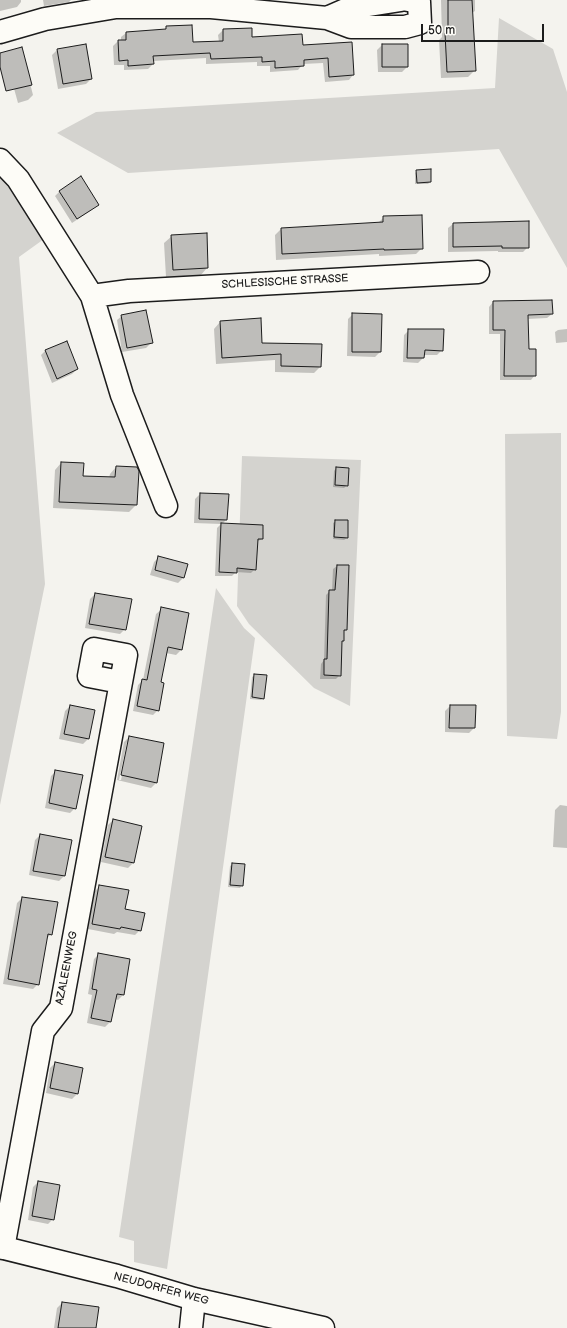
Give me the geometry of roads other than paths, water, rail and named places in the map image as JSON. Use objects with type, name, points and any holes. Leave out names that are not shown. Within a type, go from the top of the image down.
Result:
[{"type":"street","points":[[327,18],[350,8],[401,0]]},
{"type":"street","points":[[0,32],[45,19],[116,7],[211,7],[327,18],[351,27],[405,27],[420,23],[419,2],[408,0]]},
{"type":"street","points":[[0,160],[18,179],[92,296],[122,395],[166,506]]},
{"type":"street","name":"SCHLESISCHE STRASSE","points":[[92,296],[130,291],[478,272]]},
{"type":"street","name":"AZALEENWEG","points":[[2,1248],[43,1031],[61,1008],[120,682]]},
{"type":"street","name":"NEUDORFER WEG","points":[[2,1248],[117,1276],[194,1299],[322,1328]]},
{"type":"street","points":[[191,1328],[194,1299]]}]
